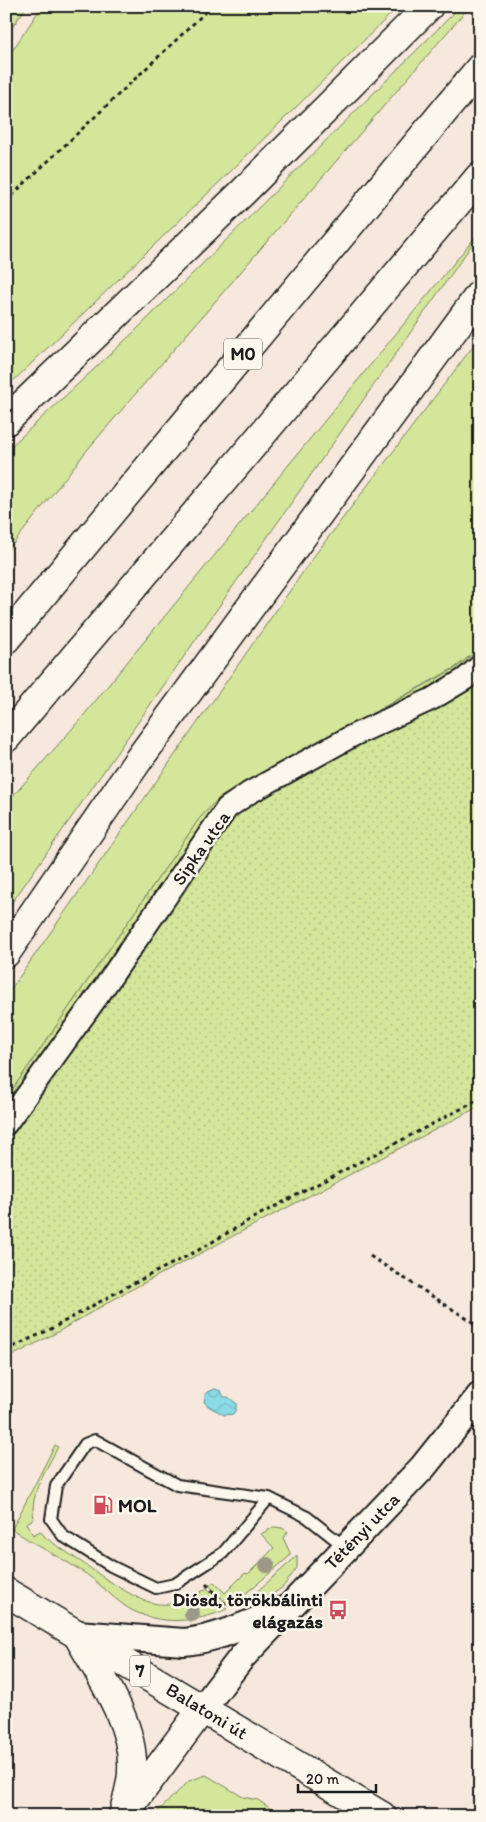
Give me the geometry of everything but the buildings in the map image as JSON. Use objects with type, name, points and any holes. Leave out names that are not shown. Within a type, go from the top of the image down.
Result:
[{"type":"main road","points":[[6,421],[244,192],[429,6]]},
{"type":"main road","name":"M0","points":[[6,639],[480,68]]},
{"type":"main road","points":[[6,738],[480,176]]},
{"type":"main road","points":[[6,953],[139,759],[480,294]]},
{"type":"main road","name":"Balatoni út","points":[[6,1592],[382,1816]]},
{"type":"main road","points":[[77,1634],[127,1730],[132,1749],[132,1772],[123,1816]]},
{"type":"main road","points":[[123,1816],[203,1708]]},
{"type":"street","name":"Sipka utca","points":[[6,1124],[105,986],[227,808],[249,793],[352,736],[432,699],[465,679],[480,666]]},
{"type":"street","name":"Tétényi utca","points":[[203,1708],[242,1657],[423,1467],[480,1396]]},
{"type":"street","points":[[77,1634],[184,1642],[199,1641],[221,1635],[290,1607]]},
{"type":"lane","points":[[269,1498],[224,1553],[175,1584],[156,1588],[112,1566],[63,1536],[51,1519],[56,1486],[85,1444],[95,1440],[177,1485],[269,1498],[307,1516],[346,1547]]},
{"type":"path","points":[[6,201],[212,6]]},
{"type":"path","points":[[6,1350],[49,1330],[128,1286],[197,1251],[251,1219],[480,1099]]},
{"type":"path","points":[[370,1256],[480,1327]]},
{"type":"path","points":[[194,1572],[226,1606]]},
{"type":"green space","points":[[6,6],[27,6],[6,36]]},
{"type":"green space","points":[[42,6],[399,6],[6,388],[6,60]]},
{"type":"green space","points":[[461,6],[470,6],[88,449],[6,553],[6,451],[135,331]]},
{"type":"green space","points":[[480,231],[6,911],[6,804],[79,721]]},
{"type":"green space","points":[[480,337],[480,648],[456,667],[219,798],[199,819],[6,1099],[6,996],[315,555]]},
{"type":"green space","points":[[480,648],[480,1106],[121,1295],[56,1333],[6,1359],[6,1099],[199,819],[219,798],[456,668]]},
{"type":"green space","points":[[55,1445],[58,1447],[36,1491],[33,1509],[34,1519],[26,1523],[33,1535],[40,1531],[46,1538],[103,1577],[142,1599],[165,1604],[178,1602],[192,1597],[207,1588],[227,1609],[190,1620],[164,1620],[140,1614],[122,1604],[87,1574],[12,1529]]},
{"type":"green space","points":[[274,1527],[282,1528],[288,1532],[283,1538],[291,1555],[230,1607],[209,1585],[214,1582],[225,1593],[245,1573],[248,1574],[274,1548],[261,1534]]},
{"type":"green space","points":[[297,1556],[297,1568],[283,1587],[263,1601],[254,1594]]},
{"type":"green space","points":[[206,1775],[243,1797],[258,1800],[281,1816],[153,1816],[189,1781]]},
{"type":"water","points":[[215,1389],[221,1391],[224,1397],[228,1397],[236,1403],[236,1409],[233,1414],[224,1415],[204,1402],[206,1393]]},
{"type":"place","name":"MOL","points":[[103,1505]]},
{"type":"place","name":"Diósd, törökbálinti elágazás","points":[[338,1610]]}]
